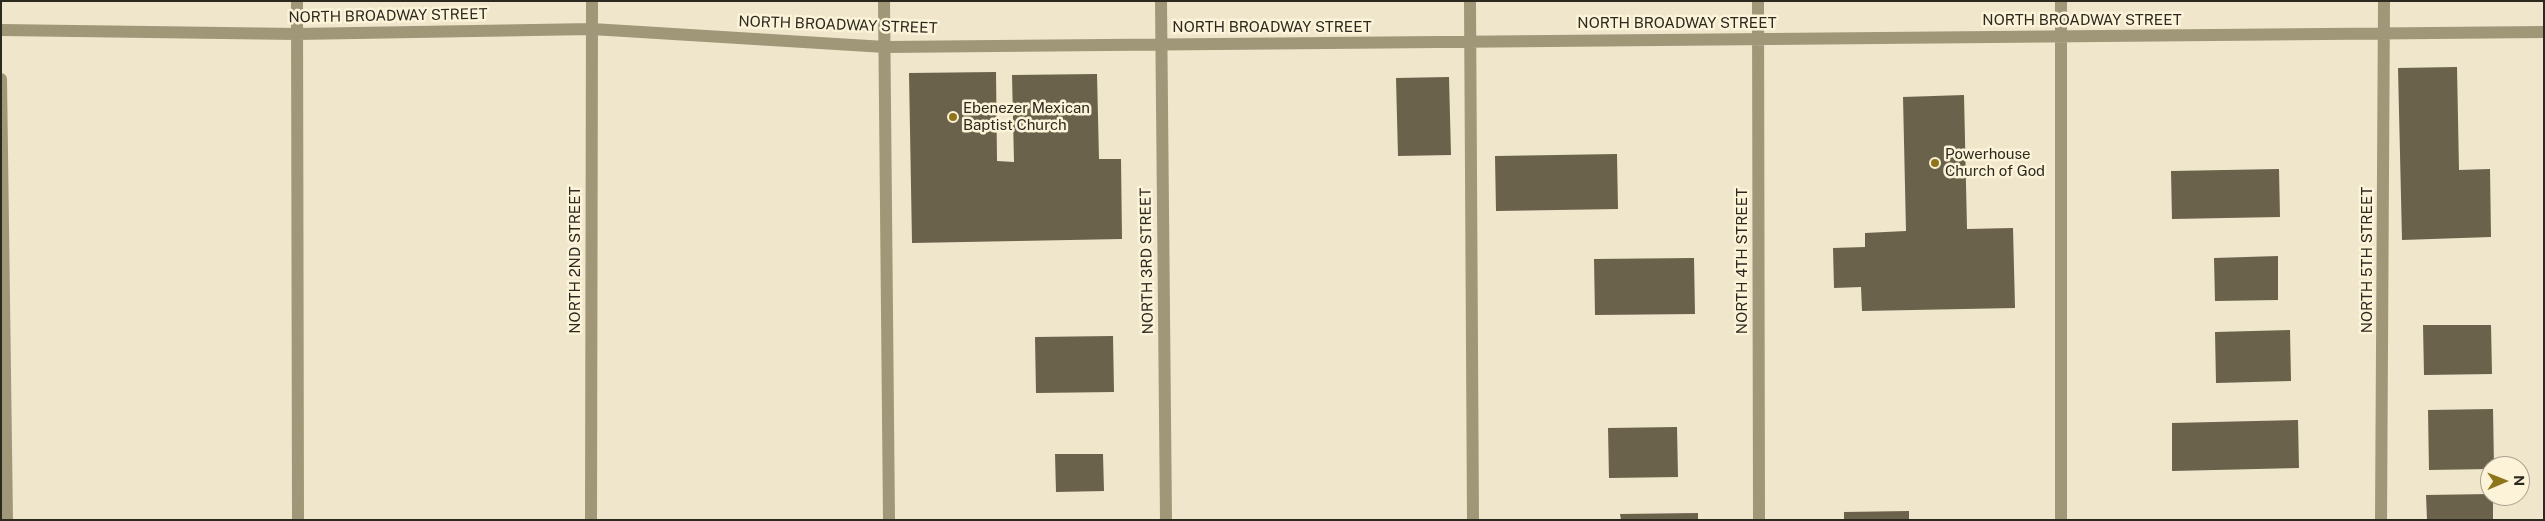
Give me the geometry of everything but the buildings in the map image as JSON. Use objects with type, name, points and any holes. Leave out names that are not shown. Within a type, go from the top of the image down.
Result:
[{"type":"street","points":[[297,1],[298,520]]},
{"type":"street","name":"NORTH 2ND STREET","points":[[591,520],[592,1]]},
{"type":"street","points":[[884,1],[889,520]]},
{"type":"street","name":"NORTH 3RD STREET","points":[[1161,1],[1166,520]]},
{"type":"street","points":[[1470,1],[1473,520]]},
{"type":"street","name":"NORTH 4TH STREET","points":[[1758,1],[1759,520]]},
{"type":"street","points":[[2061,1],[2061,520]]},
{"type":"street","name":"NORTH 5TH STREET","points":[[2381,520],[2384,1]]},
{"type":"street","name":"NORTH BROADWAY STREET","points":[[1,30],[297,34],[592,29],[885,47],[2544,32]]},
{"type":"street","points":[[1,79],[8,520]]},
{"type":"place","name":"Ebenezer Mexican Baptist Church","points":[[953,117]]},
{"type":"place","name":"Powerhouse Church of God","points":[[1935,163]]}]
